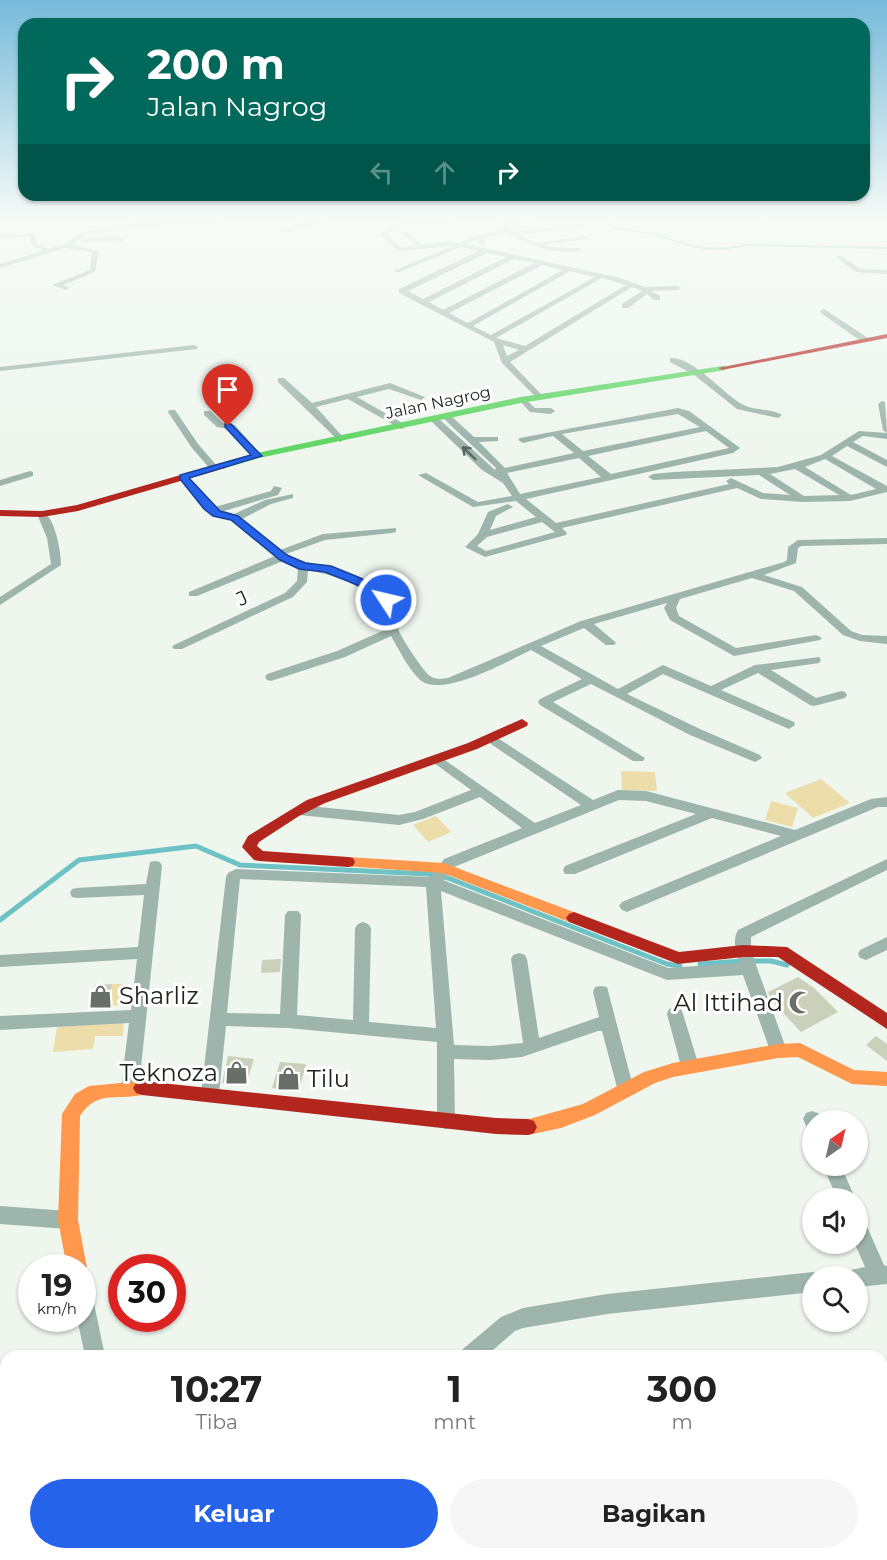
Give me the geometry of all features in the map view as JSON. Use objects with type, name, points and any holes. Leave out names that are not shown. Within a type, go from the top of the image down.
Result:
[{"type":"street","points":[[409,295],[494,340],[526,349]]},
{"type":"street","points":[[423,302],[437,295]]},
{"type":"street","points":[[443,313],[482,295]]},
{"type":"street","points":[[467,326],[521,295],[532,298]]},
{"type":"street","points":[[494,340],[566,295]]},
{"type":"street","points":[[505,361],[615,295]]},
{"type":"street","points":[[625,306],[639,295]]},
{"type":"street","points":[[652,295],[657,298]]},
{"type":"street","points":[[542,300],[553,302]]},
{"type":"street","points":[[824,311],[865,340]]},
{"type":"street","name":"Jalan Nagrog","points":[[0,513],[42,514],[78,508],[257,456],[523,400],[696,372],[887,336]]},
{"type":"street","points":[[494,340],[505,361],[539,398]]},
{"type":"street","points":[[0,369],[194,347]]},
{"type":"street","points":[[673,360],[696,372],[741,407],[778,416]]},
{"type":"street","points":[[281,380],[310,405],[340,439]]},
{"type":"street","points":[[310,405],[390,386],[421,397]]},
{"type":"street","points":[[349,396],[401,426]]},
{"type":"street","points":[[523,400],[533,410],[551,411]]},
{"type":"street","points":[[882,404],[887,430]]},
{"type":"street","points":[[441,418],[472,440],[504,476],[522,501],[561,534],[485,554],[470,547],[483,535],[496,510],[522,501],[609,477],[735,449],[686,412],[678,411],[523,440]]},
{"type":"street","points":[[172,412],[195,446],[214,468]]},
{"type":"street","points":[[207,413],[219,424],[232,427],[257,456]]},
{"type":"street","points":[[441,418],[493,473],[504,476],[579,453],[708,428]]},
{"type":"street","points":[[423,475],[477,505],[522,501],[669,474],[762,472],[797,466],[826,456],[863,432],[887,436]]},
{"type":"street","points":[[555,434],[609,477]]},
{"type":"street","points":[[472,440],[495,439]]},
{"type":"street","points":[[846,442],[887,464]]},
{"type":"street","points":[[826,456],[886,489]]},
{"type":"street","points":[[797,466],[850,498]]},
{"type":"street","points":[[762,472],[802,499]]},
{"type":"street","points":[[0,483],[30,474]]},
{"type":"street","points":[[720,474],[761,496],[802,499],[850,498],[886,489]]},
{"type":"street","points":[[183,477],[213,511],[235,518],[281,556],[303,566],[327,569],[371,587],[389,604],[393,631],[424,678],[437,683],[451,681],[585,623],[675,599],[790,562],[792,549],[798,543],[887,541]]},
{"type":"street","points":[[554,527],[737,485]]},
{"type":"street","points":[[213,511],[274,493],[277,488]]},
{"type":"street","points":[[235,518],[268,502],[290,496]]},
{"type":"street","points":[[0,602],[56,565],[51,531],[42,514]]},
{"type":"street","points":[[483,535],[542,519]]},
{"type":"street","points":[[193,594],[323,537],[392,530]]},
{"type":"street","name":"J","points":[[178,647],[289,595],[302,582],[303,566]]},
{"type":"street","points":[[754,575],[798,589],[847,633],[887,640]]},
{"type":"street","points":[[675,599],[670,608],[674,618],[734,652],[816,638]]},
{"type":"street","points":[[585,623],[610,643]]},
{"type":"street","points":[[271,677],[340,654],[393,631]]},
{"type":"street","points":[[532,646],[582,672],[590,680],[695,732],[755,758]]},
{"type":"street","points":[[711,690],[759,668],[815,660]]},
{"type":"street","points":[[759,668],[814,702],[841,695]]},
{"type":"street","points":[[618,694],[663,669],[789,725]]},
{"type":"street","points":[[590,680],[544,702],[638,758]]},
{"type":"street","points":[[522,723],[493,740],[335,793],[299,810],[253,839],[249,847],[259,856],[444,868],[678,958],[770,949],[787,954],[887,1022]]},
{"type":"street","points":[[493,740],[591,805]]},
{"type":"street","points":[[439,760],[532,828]]},
{"type":"street","points":[[299,810],[399,820],[418,816],[481,791]]},
{"type":"street","points":[[446,1121],[445,1044],[433,882],[449,863],[618,795],[646,796],[795,835]]},
{"type":"street","points":[[627,906],[876,802],[887,802]]},
{"type":"street","points":[[570,870],[711,813]]},
{"type":"street","points":[[778,1052],[743,951],[743,934],[750,928],[887,864]]},
{"type":"street","points":[[130,1087],[155,866]]},
{"type":"street","points":[[210,1094],[233,877],[236,874],[433,882],[666,974],[750,968]]},
{"type":"street","points":[[77,893],[152,889]]},
{"type":"street","points":[[288,1022],[293,915]]},
{"type":"street","points":[[361,1029],[363,928]]},
{"type":"street","points":[[866,954],[887,943]]},
{"type":"street","points":[[0,961],[145,953]]},
{"type":"street","points":[[519,959],[532,1048]]},
{"type":"street","points":[[601,992],[625,1090]]},
{"type":"street","points":[[675,1014],[690,1066]]},
{"type":"street","points":[[0,1023],[137,1016]]},
{"type":"street","points":[[217,1019],[288,1022],[361,1029],[487,1054],[532,1048],[576,1029],[608,1023]]},
{"type":"street","points":[[74,1254],[68,1220],[73,1107],[78,1100],[92,1090],[130,1087],[446,1121],[527,1127],[561,1120],[589,1110],[650,1077],[690,1066],[778,1052],[800,1050],[852,1077],[887,1079]]},
{"type":"street","points":[[0,1215],[68,1220]]},
{"type":"street","points":[[867,1254],[874,1276]]},
{"type":"street","points":[[477,1350],[508,1324],[523,1318],[607,1304],[802,1283]]},
{"type":"street","points":[[90,1332],[94,1350]]},
{"type":"shaded area","points":[[621,771],[655,772],[657,791],[622,790]]},
{"type":"shaded area","points":[[821,779],[850,803],[813,818],[785,793]]},
{"type":"shaded area","points":[[771,801],[798,808],[792,827],[765,820]]},
{"type":"shaded area","points":[[436,816],[451,832],[428,842],[413,825]]},
{"type":"shaded area","points":[[112,984],[128,984],[124,1005],[107,1006]]},
{"type":"shaded area","points":[[124,1022],[123,1036],[95,1036],[93,1049],[53,1052],[57,1027]]},
{"type":"building","points":[[281,959],[280,972],[261,973],[262,960]]},
{"type":"building","name":"Al Ittihad","points":[[798,977],[814,988],[838,1012],[801,1032],[772,1001],[768,992]]},
{"type":"building","name":"Sharliz","points":[[112,984],[107,1006],[91,1007],[95,985]]},
{"type":"building","points":[[876,1036],[887,1044],[887,1061],[866,1045]]},
{"type":"building","name":"Teknoza","points":[[228,1056],[254,1059],[246,1085],[222,1083]]},
{"type":"building","name":"Tilu","points":[[280,1062],[306,1064],[299,1091],[272,1088]]},
{"type":"waterway","points":[[0,920],[79,860],[196,846],[240,865],[429,874],[448,878],[667,964],[680,966]]},
{"type":"waterway","points":[[700,964],[743,961]]},
{"type":"waterway","points":[[751,961],[771,961],[787,965]]},
{"type":"traffic: fast","points":[[222,466],[257,456],[521,400],[722,368]]},
{"type":"traffic: slow","points":[[348,862],[444,868],[574,918]]},
{"type":"traffic: slow","points":[[528,1127],[561,1120],[589,1110],[650,1077],[673,1070],[778,1051],[800,1050],[852,1077],[887,1079]]},
{"type":"traffic: slow","points":[[74,1254],[68,1220],[71,1114],[81,1099],[95,1091],[142,1088]]},
{"type":"traffic: jam","points":[[722,368],[887,336]]},
{"type":"traffic: jam","points":[[0,513],[42,514],[78,508],[222,466]]},
{"type":"traffic: jam","points":[[348,862],[259,856],[249,847],[253,839],[311,804],[473,746],[522,723]]},
{"type":"traffic: jam","points":[[574,918],[678,958],[743,951],[781,951],[887,1022]]},
{"type":"traffic: jam","points":[[142,1088],[496,1126],[528,1127]]},
{"type":"place","name":"Sharliz","points":[[101,996]]},
{"type":"place","name":"Al Ittihad","points":[[801,1003]]},
{"type":"place","name":"Teknoza","points":[[236,1073]]},
{"type":"place","name":"Tilu","points":[[289,1079]]},
{"type":"route","points":[[228,426],[232,427],[257,456],[183,477],[208,506],[216,513],[235,518],[283,558],[303,566],[327,569],[369,585],[386,600]]}]
